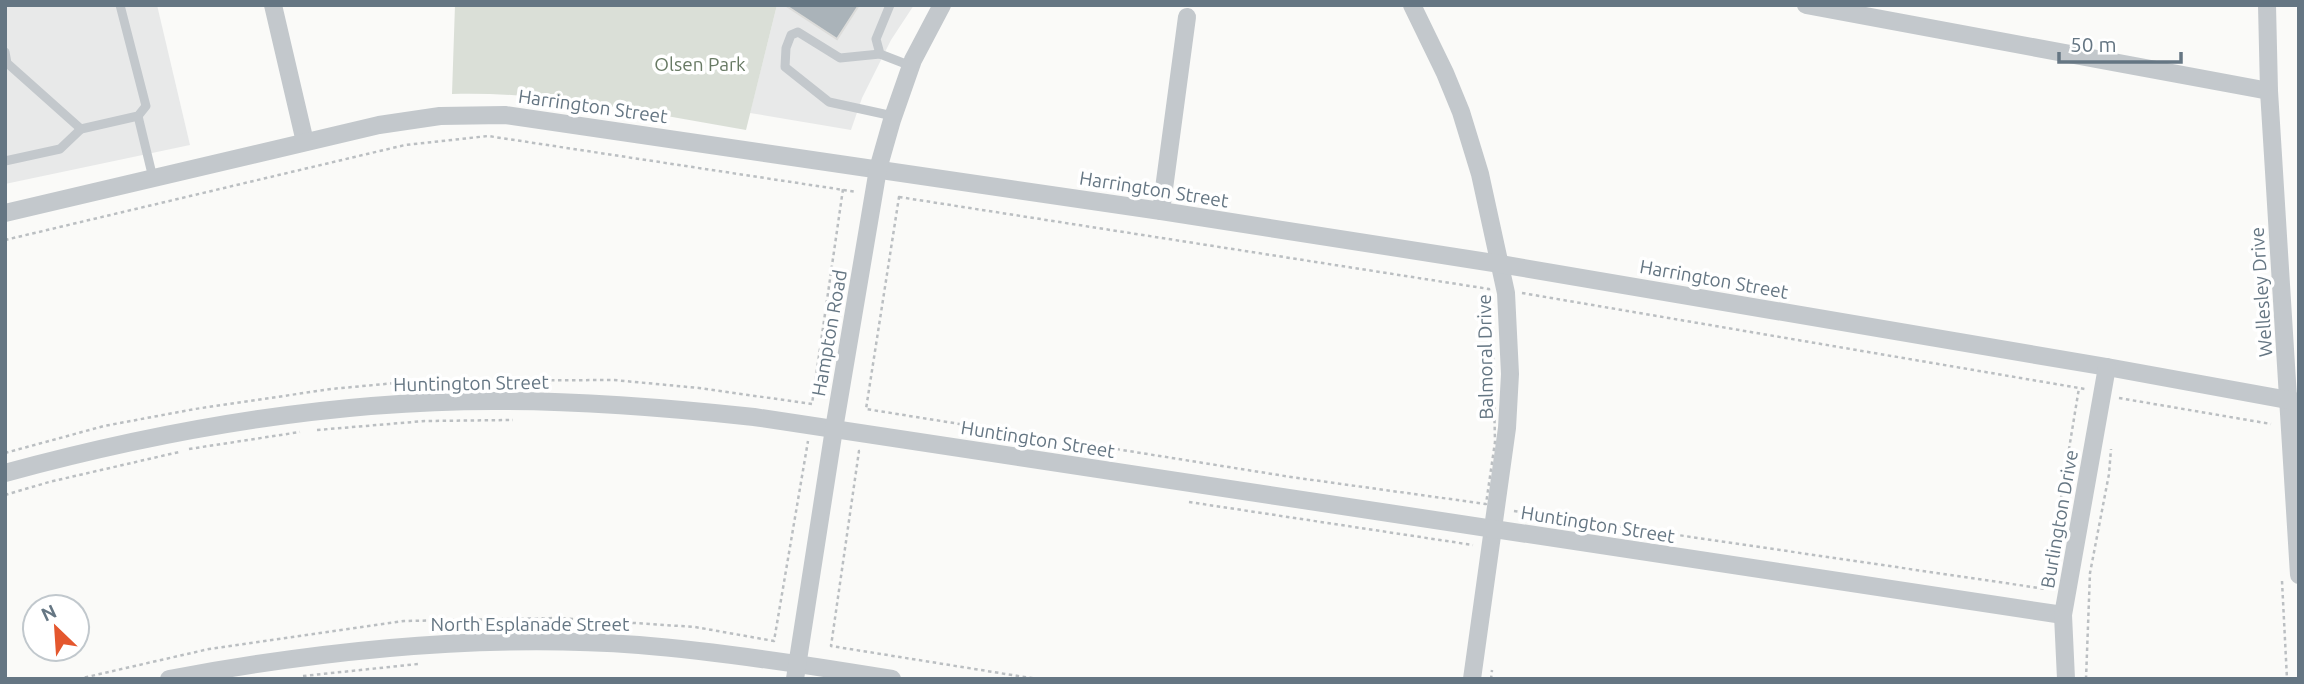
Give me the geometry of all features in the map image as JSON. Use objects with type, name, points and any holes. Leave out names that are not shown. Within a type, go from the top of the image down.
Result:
[{"type":"street","points":[[273,5],[305,142]]},
{"type":"street","name":"Hampton Road","points":[[797,671],[878,169],[911,66],[942,5]]},
{"type":"street","name":"Balmoral Drive","points":[[1412,5],[1461,112],[1480,174],[1506,293],[1510,374],[1507,428],[1472,679]]},
{"type":"street","points":[[1806,5],[2269,91]]},
{"type":"street","name":"Wellesley Drive","points":[[2267,5],[2269,91],[2294,401],[2291,427],[2299,575]]},
{"type":"street","points":[[1161,211],[1187,17]]},
{"type":"street","name":"Harrington Street","points":[[5,213],[379,125],[440,116],[505,115],[1161,211],[1500,264],[2294,401]]},
{"type":"street","name":"Burlington Drive","points":[[2066,679],[2063,615],[2107,367]]},
{"type":"street","name":"Huntington Street","points":[[5,473],[94,450],[184,432],[310,412],[499,400],[597,403],[754,417],[2063,615]]},
{"type":"street","name":"North Esplanade Street","points":[[169,679],[306,657],[422,644],[489,642],[639,645],[797,671],[892,679]]},
{"type":"lane","points":[[5,161],[61,149],[81,130],[138,116],[146,106],[120,5]]},
{"type":"lane","points":[[880,54],[876,39],[890,5]]},
{"type":"lane","points":[[893,116],[829,102],[785,67],[786,48],[791,35],[798,32],[840,58],[880,54],[911,66]]},
{"type":"lane","points":[[5,52],[7,63],[81,130]]},
{"type":"lane","points":[[138,116],[153,178]]},
{"type":"path","points":[[5,240],[405,145],[488,136],[860,192]]},
{"type":"path","points":[[5,453],[104,426],[195,409],[331,389],[417,381],[614,380],[699,388],[812,404],[843,189]]},
{"type":"path","points":[[899,197],[1489,289],[1495,442],[1486,504],[1291,477],[866,409],[899,197]]},
{"type":"path","points":[[1514,511],[2046,589],[2079,388],[1521,293]]},
{"type":"path","points":[[2116,397],[2291,427]]},
{"type":"path","points":[[5,495],[185,450],[311,430],[425,421],[514,420]]},
{"type":"path","points":[[774,641],[808,440]]},
{"type":"path","points":[[2086,679],[2090,573],[2109,474],[2111,448]]},
{"type":"path","points":[[859,451],[831,646],[1037,679]]},
{"type":"path","points":[[1189,502],[1478,546]]},
{"type":"path","points":[[292,677],[425,663]]},
{"type":"path","points":[[1491,679],[1493,666]]},
{"type":"shaded area","points":[[5,5],[157,5],[190,145],[5,184]]},
{"type":"shaded area","points":[[777,5],[914,5],[891,40],[862,98],[851,130],[750,113]]},
{"type":"green space","name":"Olsen Park","points":[[455,5],[777,5],[746,130],[563,100],[452,94]]},
{"type":"building","points":[[785,5],[859,5],[837,39]]}]
